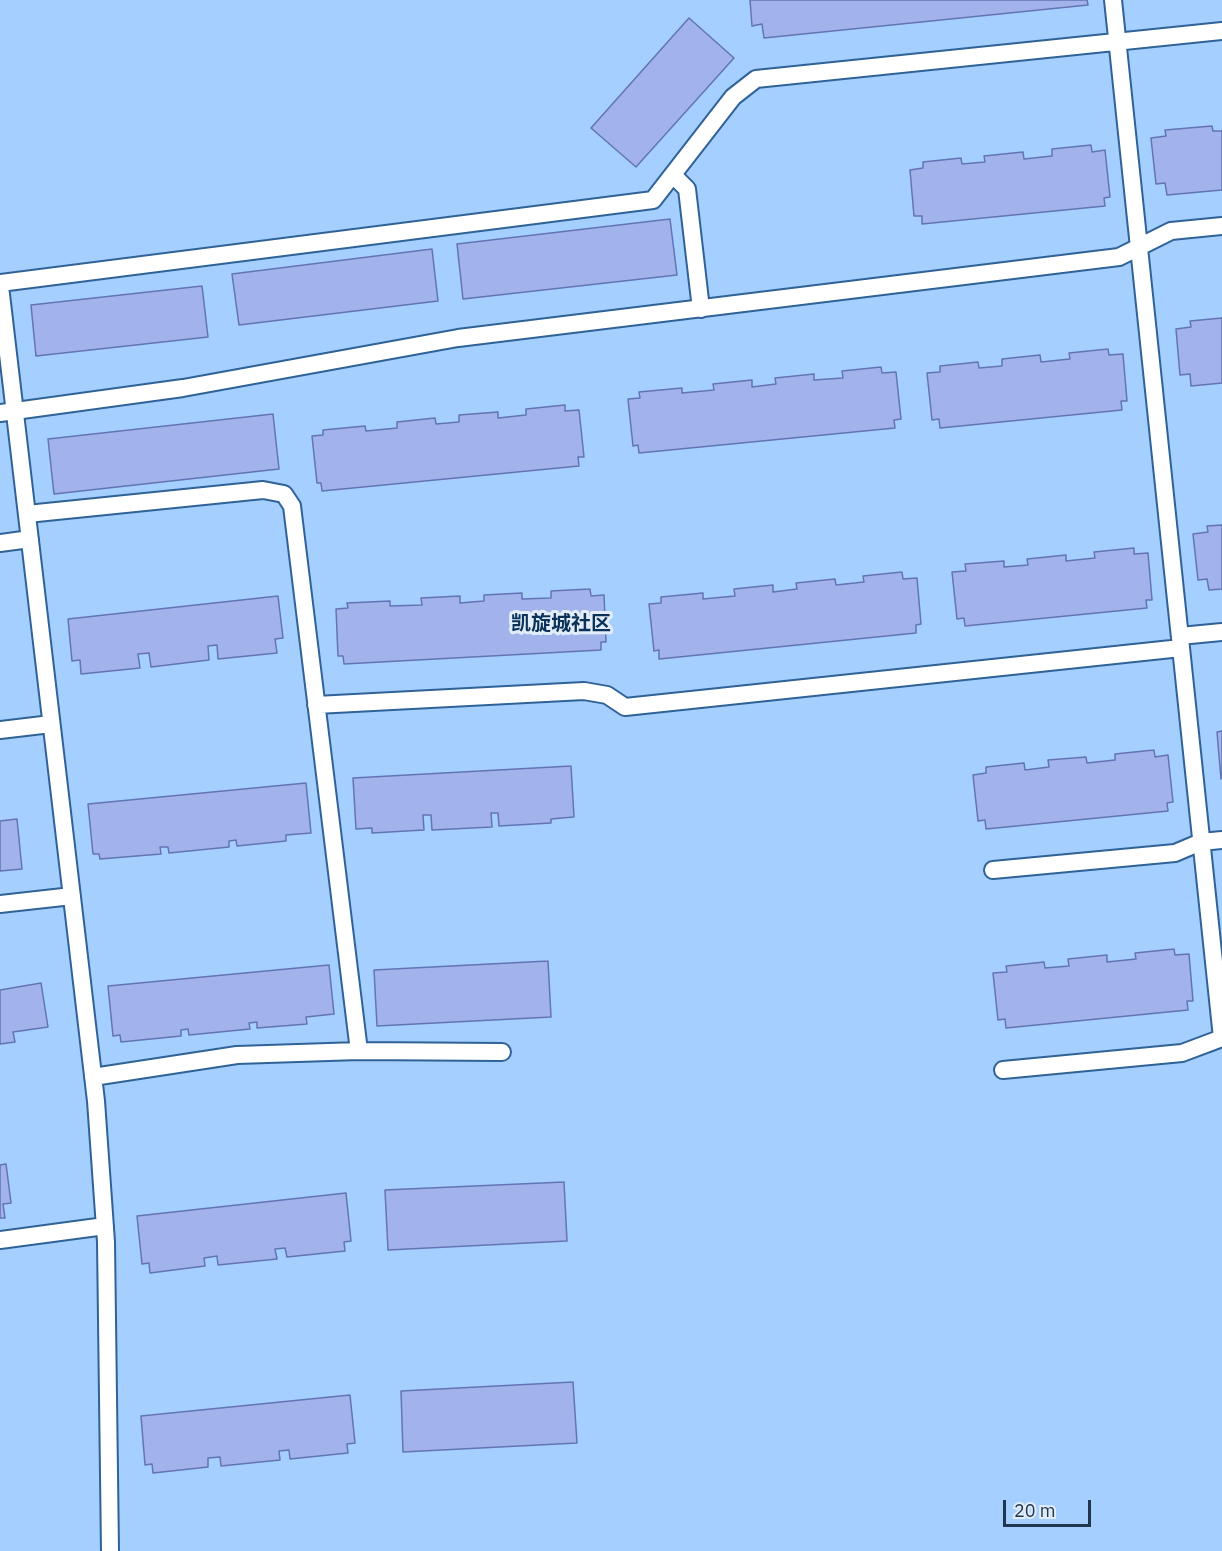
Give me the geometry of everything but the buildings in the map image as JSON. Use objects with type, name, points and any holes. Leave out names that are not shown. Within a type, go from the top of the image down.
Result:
[{"type":"lane","points":[[1003,1070],[1182,1053],[1222,1038],[1113,0]]},
{"type":"lane","points":[[110,1551],[105,1226],[93,1077],[27,514],[7,412],[0,284],[653,200],[733,97],[756,79],[1222,31]]},
{"type":"lane","points":[[673,175],[687,189],[701,309]]},
{"type":"lane","points":[[7,412],[183,388],[458,338],[1119,257],[1171,231],[1222,226]]},
{"type":"lane","points":[[27,514],[263,490],[284,494],[292,506],[359,1051]]},
{"type":"lane","points":[[0,543],[30,539]]},
{"type":"lane","points":[[316,705],[584,691],[607,695],[625,707],[1180,642],[1222,632]]},
{"type":"lane","points":[[0,730],[51,723]]},
{"type":"lane","points":[[993,870],[1175,853],[1202,842],[1222,840]]},
{"type":"lane","points":[[0,904],[72,896]]},
{"type":"lane","points":[[93,1077],[237,1055],[359,1051],[502,1052]]},
{"type":"lane","points":[[0,1240],[105,1226]]},
{"type":"district","name":"凯旋城社区","points":[[561,624]]}]
